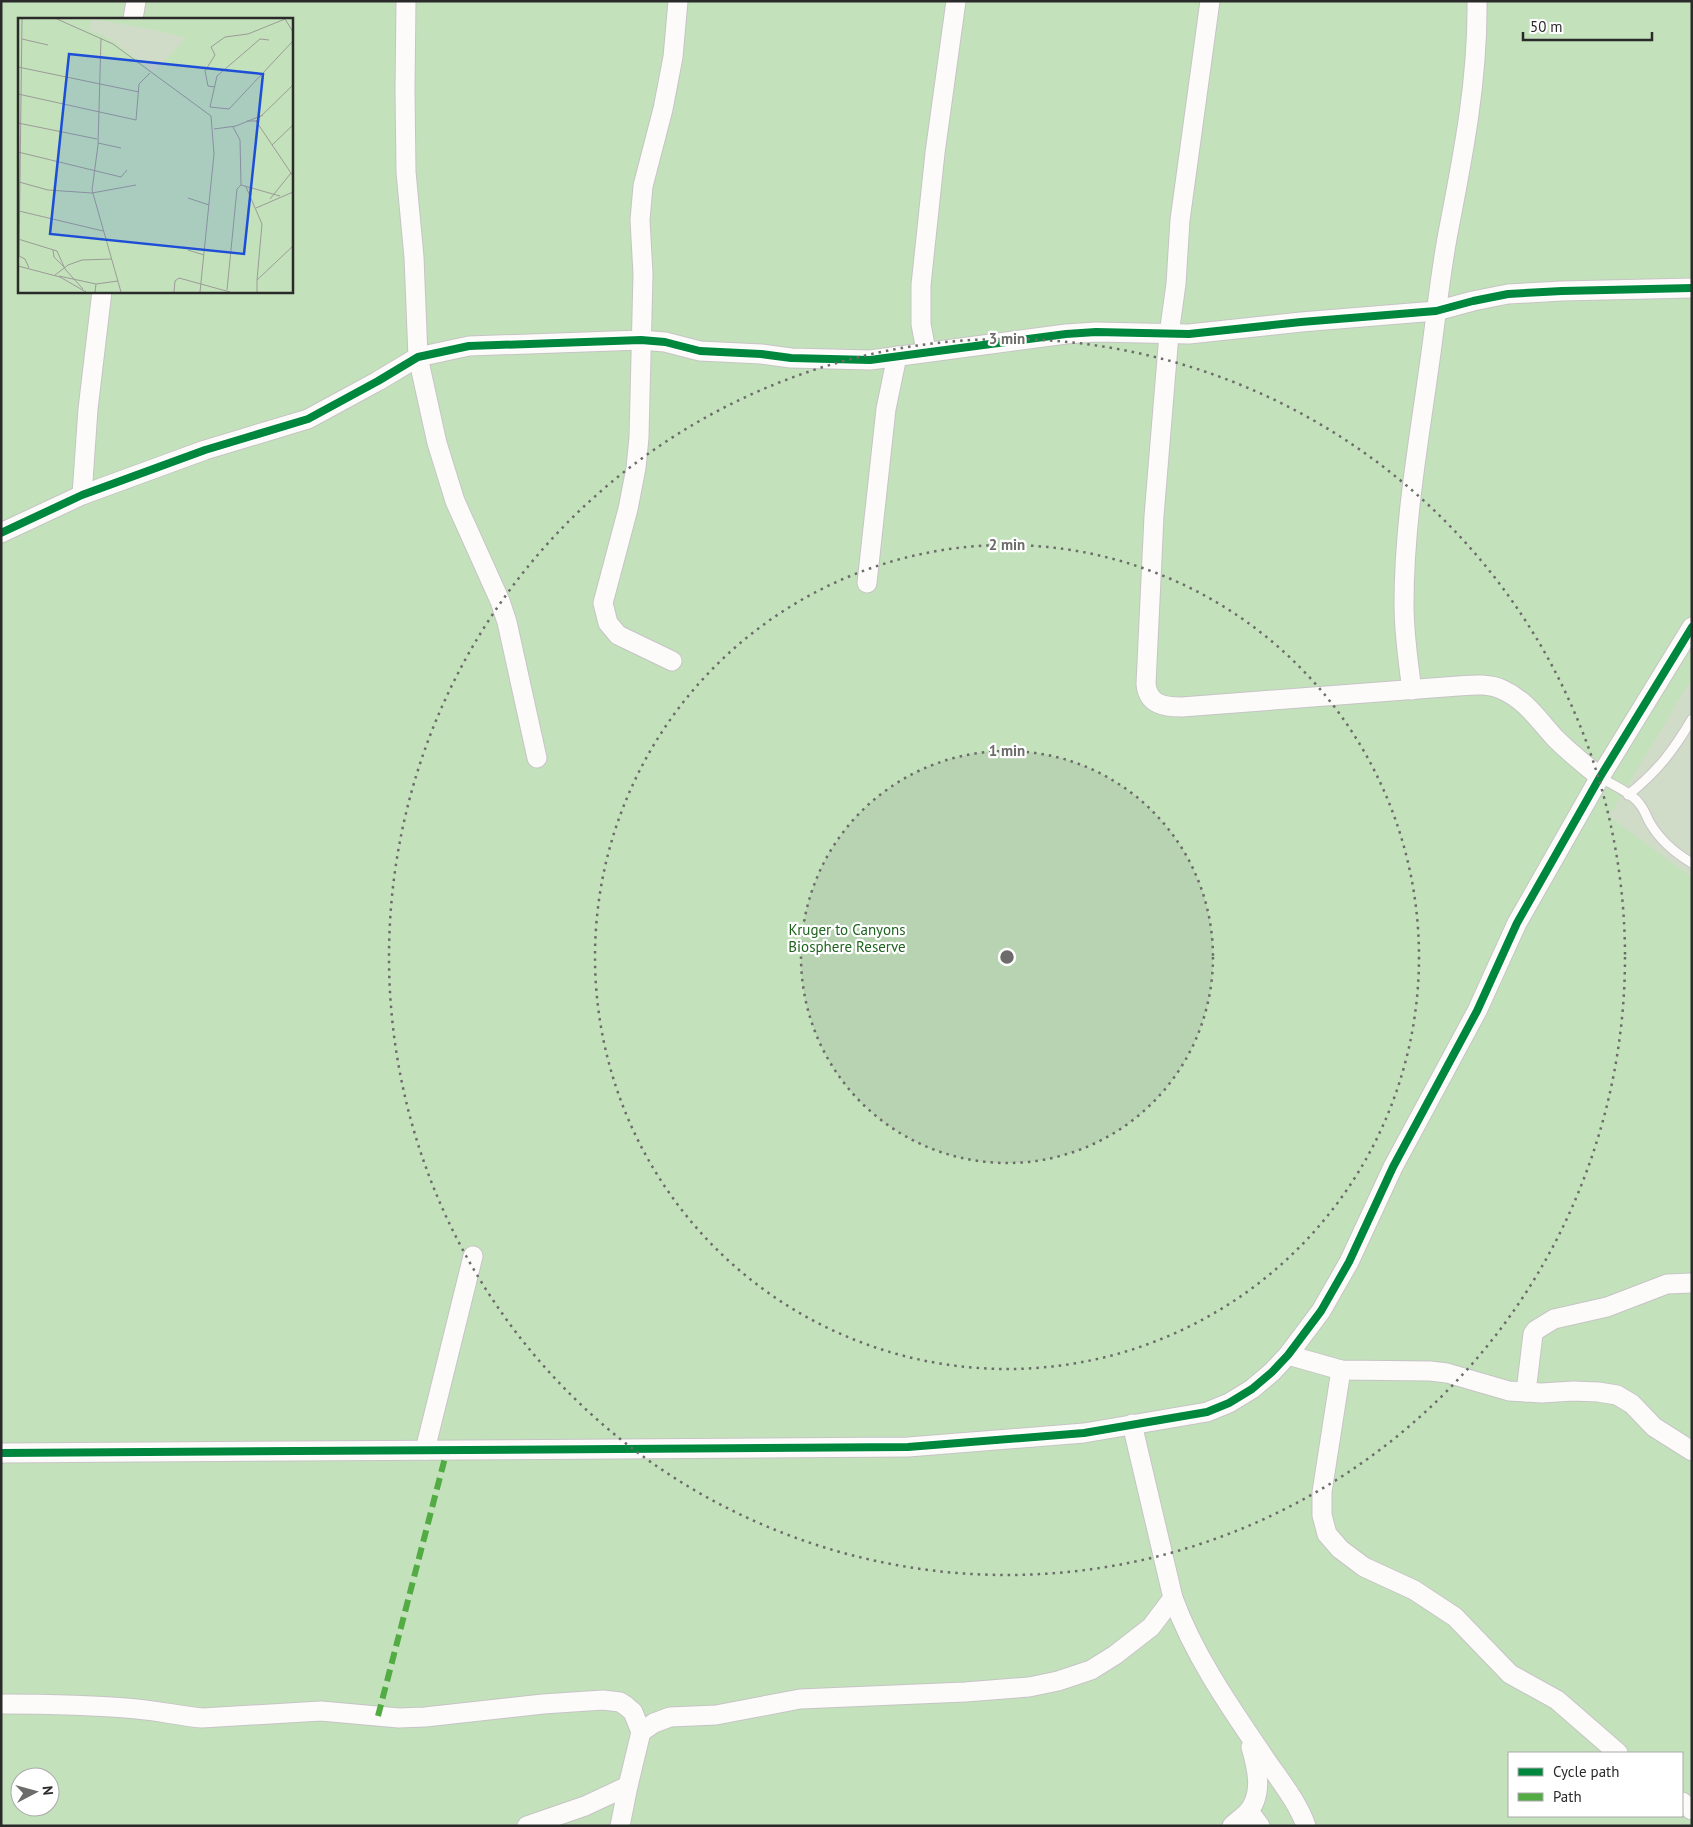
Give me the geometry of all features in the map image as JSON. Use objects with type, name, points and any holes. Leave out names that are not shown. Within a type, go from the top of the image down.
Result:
[{"type":"street","points":[[133,18],[136,1]]},
{"type":"street","points":[[406,1],[406,172],[414,257],[418,357],[437,443],[455,501],[508,622],[537,758]]},
{"type":"street","points":[[672,661],[618,635],[608,623],[603,603],[628,509],[636,468],[639,438],[643,274],[640,220],[643,186],[663,109],[672,65],[678,1]]},
{"type":"street","points":[[926,352],[921,324],[921,285],[927,224],[956,1]]},
{"type":"street","points":[[1210,1],[1180,220],[1176,284],[1169,334],[1154,516],[1146,684],[1152,700],[1163,706],[1182,707],[1475,685],[1487,686],[1503,689],[1534,714],[1556,739],[1600,777]]},
{"type":"street","points":[[1412,690],[1404,604],[1406,550],[1422,409],[1443,261],[1472,97],[1478,34],[1477,1]]},
{"type":"street","points":[[1,533],[82,495],[205,450],[308,419],[418,357],[469,346],[641,340],[665,342],[700,350],[791,358],[870,360],[1076,333],[1189,334],[1301,322],[1436,311],[1508,294],[1692,288]]},
{"type":"street","points":[[82,495],[88,408],[102,292]]},
{"type":"street","points":[[867,583],[886,409],[897,356]]},
{"type":"street","points":[[1,1453],[908,1447],[1075,1434],[1207,1412],[1214,1409],[1252,1390],[1288,1356],[1321,1311],[1349,1262],[1394,1167],[1477,1011],[1517,923],[1600,777],[1692,627]]},
{"type":"street","points":[[425,1450],[473,1256]]},
{"type":"street","points":[[1526,1392],[1532,1340],[1536,1330],[1554,1319],[1606,1307],[1667,1284],[1692,1283]]},
{"type":"street","points":[[1288,1356],[1341,1370],[1430,1371],[1447,1373],[1509,1390],[1618,1395],[1632,1404],[1654,1427],[1692,1451]]},
{"type":"street","points":[[1341,1370],[1322,1492],[1322,1515],[1327,1534],[1340,1550],[1364,1567],[1427,1597],[1455,1617],[1510,1674],[1558,1700],[1617,1752]]},
{"type":"street","points":[[1132,1424],[1173,1598],[1183,1626],[1197,1653],[1296,1805],[1306,1826]]},
{"type":"street","points":[[641,1732],[654,1723],[670,1717],[716,1715],[800,1699],[1029,1687],[1058,1681],[1091,1670],[1115,1655],[1150,1627],[1173,1598]]},
{"type":"street","points":[[1,1704],[55,1704],[138,1709],[202,1718],[321,1711],[399,1718],[425,1717],[543,1704],[603,1700],[620,1702],[633,1712],[641,1732],[620,1826]]},
{"type":"street","points":[[1232,1826],[1254,1819],[1258,1777],[1245,1729]]},
{"type":"street","points":[[527,1826],[586,1806],[628,1786]]},
{"type":"lane","points":[[1628,794],[1649,778],[1660,766],[1692,719]]},
{"type":"lane","points":[[1600,777],[1628,794],[1641,805],[1650,824],[1660,838],[1692,863]]},
{"type":"green space","name":"Kruger to Canyons Biosphere Reserve","points":[[1,1],[1692,1],[1692,1826],[1,1826]]},
{"type":"green space","points":[[1692,678],[1692,878],[1609,816]]},
{"type":"marked path","points":[[378,1716],[447,1450]]},
{"type":"cycle path","points":[[1,533],[82,495],[205,450],[308,419],[418,357],[469,346],[641,340],[665,342],[700,351],[761,354],[791,358],[870,360],[1066,334],[1096,332],[1189,334],[1301,322],[1436,311],[1508,294],[1692,288]]},
{"type":"cycle path","points":[[1,1453],[908,1447],[1084,1433],[1207,1412],[1229,1403],[1252,1389],[1272,1372],[1288,1355],[1321,1311],[1349,1262],[1393,1167],[1477,1011],[1517,923],[1600,777],[1692,627]]}]
